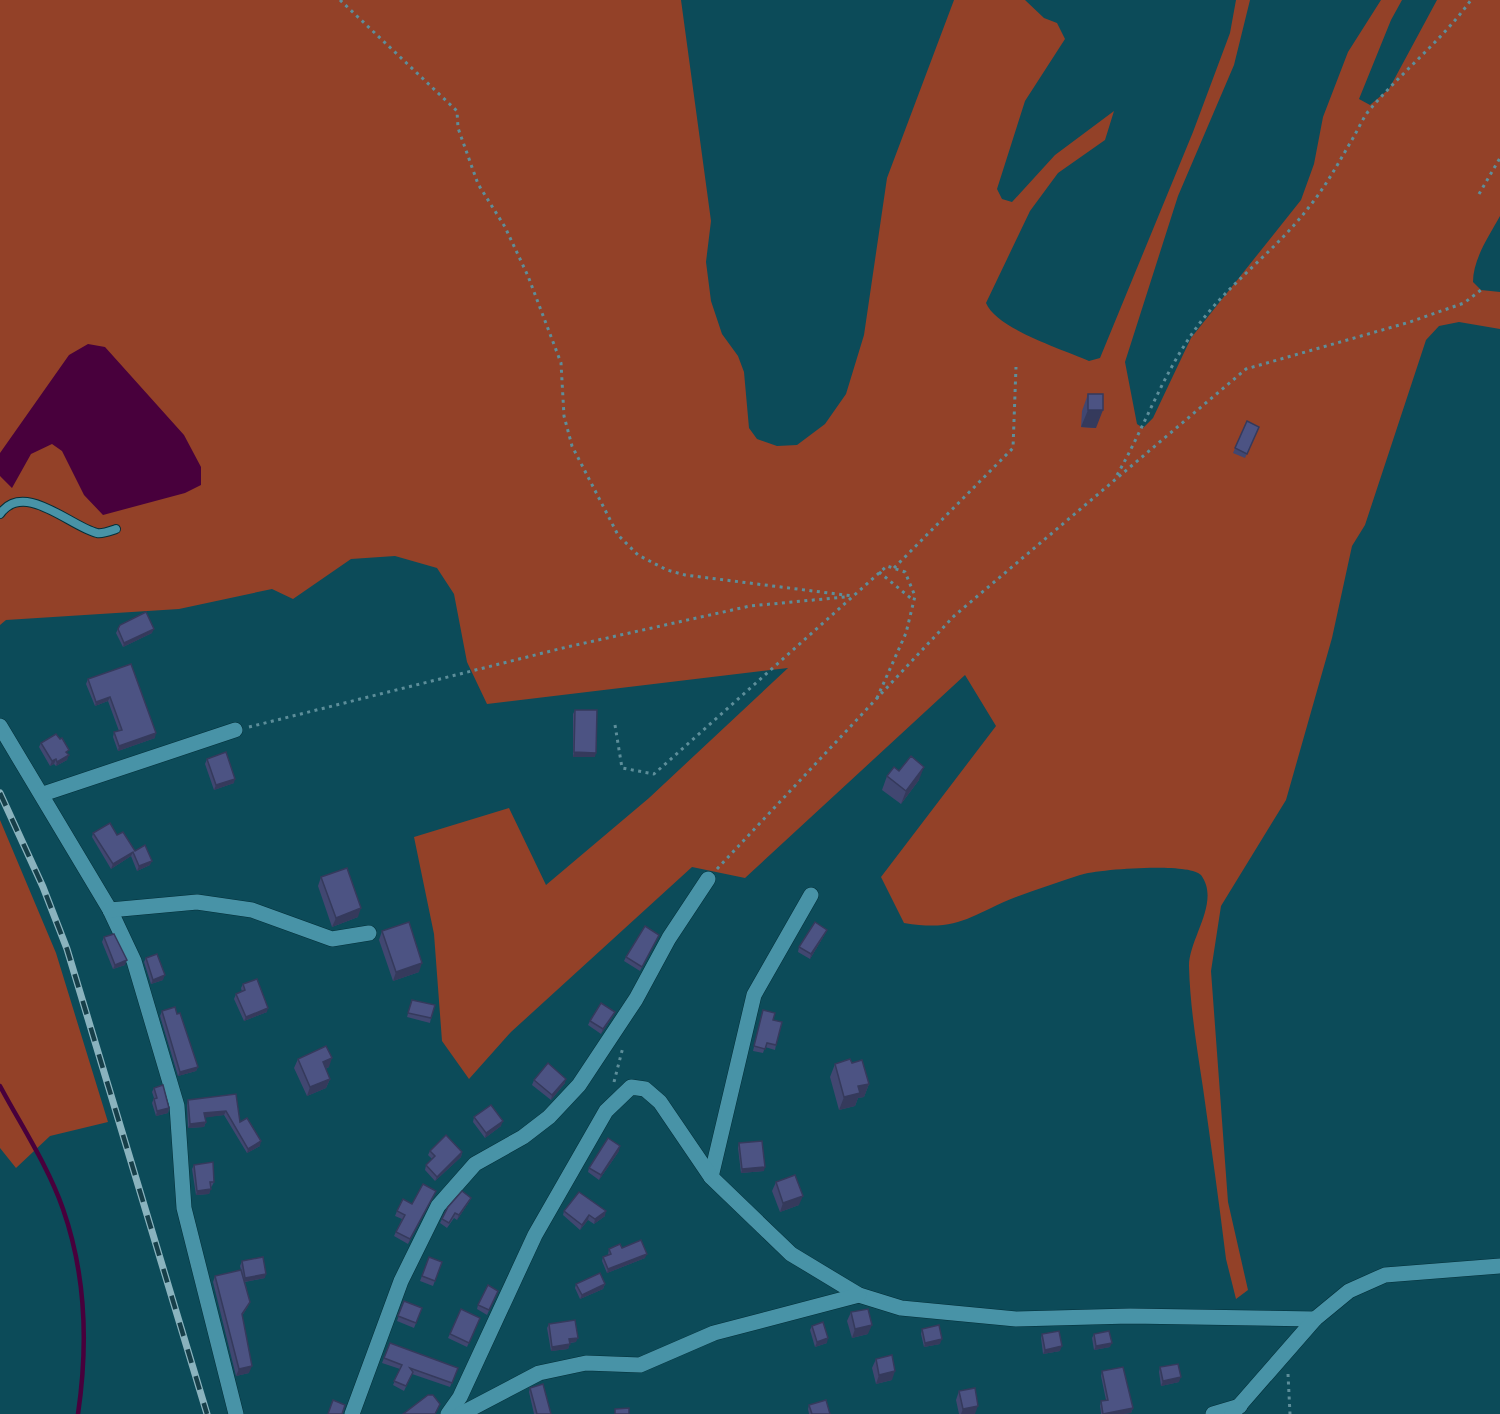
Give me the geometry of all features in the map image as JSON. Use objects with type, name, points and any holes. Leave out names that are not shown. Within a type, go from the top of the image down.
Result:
[{"type":"street","points":[[0,726],[43,794],[110,910],[134,961],[177,1106],[184,1208],[236,1414]]},
{"type":"street","points":[[43,794],[236,730]]},
{"type":"street","points":[[351,1414],[401,1281],[438,1206],[475,1164],[523,1137],[549,1117],[579,1085],[636,999],[669,938],[708,879]]},
{"type":"street","points":[[711,1177],[754,995],[811,895]]},
{"type":"street","points":[[110,910],[197,902],[252,910],[332,939],[369,933]]},
{"type":"street","points":[[448,1414],[460,1397],[535,1235],[606,1111],[631,1087],[645,1089],[660,1102],[711,1177],[791,1254],[859,1295],[901,1308],[1016,1319],[1130,1316],[1315,1319]]},
{"type":"street","points":[[1213,1414],[1236,1410],[1315,1319],[1349,1291],[1375,1278],[1436,1269],[1500,1266]]},
{"type":"street","points":[[461,1414],[539,1373],[586,1363],[640,1365],[714,1333],[859,1295]]},
{"type":"lane","points":[[0,514],[13,505],[30,502],[46,506],[71,522],[99,533],[116,530]]},
{"type":"path","points":[[340,0],[457,111],[458,128],[478,184],[505,227],[528,276],[561,363],[564,416],[572,446],[618,535],[638,555],[667,570],[685,575],[853,596]]},
{"type":"path","points":[[1116,477],[1140,434],[1161,384],[1194,330],[1233,283],[1285,235],[1308,208],[1331,176],[1370,108],[1429,51],[1471,0]]},
{"type":"path","points":[[1479,194],[1500,158]]},
{"type":"path","points":[[708,879],[954,616],[1246,369],[1410,322],[1464,303],[1481,290]]},
{"type":"path","points":[[894,568],[1013,448],[1016,367]]},
{"type":"path","points":[[615,725],[622,768],[654,774],[887,566],[905,572],[915,596],[906,633],[875,702]]},
{"type":"path","points":[[879,572],[914,600]]},
{"type":"path","points":[[236,730],[567,647],[750,606],[853,596]]},
{"type":"path","points":[[606,1111],[624,1044]]},
{"type":"path","points":[[1281,1360],[1288,1372],[1290,1414]]},
{"type":"shaded area","points":[[0,0],[681,0],[711,221],[706,262],[711,301],[722,334],[738,356],[744,372],[749,428],[757,439],[777,446],[797,445],[825,424],[846,394],[864,335],[887,178],[954,0],[1025,0],[1044,18],[1057,23],[1065,39],[1025,101],[997,189],[1002,199],[1012,202],[1055,155],[1114,111],[1105,140],[1058,173],[1030,211],[986,303],[992,312],[1016,330],[1089,361],[1100,358],[1193,132],[1230,33],[1236,0],[1250,0],[1234,65],[1178,196],[1125,362],[1137,424],[1143,428],[1153,418],[1191,338],[1301,200],[1314,164],[1323,117],[1348,52],[1381,0],[1402,0],[1391,20],[1359,99],[1370,105],[1389,89],[1437,0],[1500,0],[1500,216],[1479,256],[1473,282],[1481,290],[1500,292],[1500,329],[1459,322],[1439,326],[1426,340],[1365,525],[1352,546],[1332,638],[1286,800],[1221,906],[1211,971],[1228,1202],[1248,1290],[1236,1299],[1226,1259],[1192,1012],[1190,955],[1208,897],[1201,875],[1193,871],[1162,868],[1090,873],[1016,897],[963,920],[938,925],[904,923],[881,877],[996,726],[965,675],[745,878],[692,867],[511,1032],[469,1079],[442,1041],[434,934],[414,837],[509,808],[546,885],[649,798],[788,668],[487,704],[467,662],[454,594],[437,568],[395,556],[351,559],[293,599],[272,589],[179,609],[6,620],[0,625]]},
{"type":"shaded area","points":[[88,344],[105,347],[184,435],[201,467],[201,485],[185,493],[103,515],[84,495],[62,451],[52,444],[31,454],[12,488],[0,476],[0,453],[69,355]]},
{"type":"shaded area","points":[[0,820],[56,953],[108,1122],[50,1136],[16,1168],[0,1148]]},
{"type":"building","points":[[1088,394],[1103,394],[1103,410],[1088,410]]},
{"type":"building","points":[[1247,421],[1259,427],[1247,454],[1235,448]]},
{"type":"building","points":[[146,612],[154,629],[124,643],[118,629],[120,625]]},
{"type":"building","points":[[131,664],[156,733],[119,746],[114,732],[122,730],[110,697],[96,702],[88,679]]},
{"type":"building","points":[[575,710],[597,710],[596,753],[574,752]]},
{"type":"building","points":[[56,734],[60,739],[62,738],[69,750],[66,752],[69,755],[57,762],[56,759],[52,761],[41,743]]},
{"type":"building","points":[[226,752],[235,779],[216,785],[207,759]]},
{"type":"building","points":[[911,756],[924,767],[906,791],[887,776],[894,767],[899,771]]},
{"type":"building","points":[[110,823],[117,835],[123,832],[135,851],[145,845],[152,861],[139,866],[133,852],[113,864],[93,833]]},
{"type":"building","points":[[347,868],[361,908],[336,918],[321,877]]},
{"type":"building","points":[[409,922],[422,963],[396,972],[382,931]]},
{"type":"building","points":[[815,922],[827,930],[811,954],[799,947]]},
{"type":"building","points":[[645,926],[659,935],[642,967],[626,957]]},
{"type":"building","points":[[114,934],[127,960],[115,965],[104,937]]},
{"type":"building","points":[[157,954],[165,975],[153,980],[146,958]]},
{"type":"building","points":[[257,979],[268,1008],[246,1017],[236,994],[245,990],[243,984]]},
{"type":"building","points":[[412,1000],[435,1005],[431,1018],[408,1013]]},
{"type":"building","points":[[601,1003],[615,1012],[603,1029],[590,1021]]},
{"type":"building","points":[[175,1007],[177,1014],[180,1013],[198,1067],[180,1072],[162,1011]]},
{"type":"building","points":[[763,1010],[775,1013],[773,1020],[782,1022],[776,1045],[767,1043],[765,1049],[754,1046]]},
{"type":"building","points":[[326,1046],[332,1058],[323,1062],[330,1079],[310,1087],[298,1059]]},
{"type":"building","points":[[850,1059],[852,1063],[862,1060],[869,1084],[858,1086],[860,1093],[844,1097],[835,1064]]},
{"type":"building","points":[[548,1063],[566,1079],[552,1095],[534,1080]]},
{"type":"building","points":[[163,1085],[169,1108],[157,1111],[154,1088]]},
{"type":"building","points":[[236,1094],[240,1122],[247,1118],[261,1141],[248,1149],[226,1111],[204,1113],[206,1122],[190,1124],[188,1100]]},
{"type":"building","points":[[491,1105],[503,1121],[486,1133],[474,1117]]},
{"type":"building","points":[[446,1135],[462,1152],[437,1177],[426,1165],[435,1156],[430,1151]]},
{"type":"building","points":[[608,1138],[620,1146],[601,1175],[589,1168]]},
{"type":"building","points":[[762,1141],[765,1167],[742,1169],[739,1143]]},
{"type":"building","points":[[213,1162],[214,1182],[210,1182],[211,1189],[197,1191],[194,1165]]},
{"type":"building","points":[[795,1175],[803,1196],[783,1203],[776,1182]]},
{"type":"building","points":[[423,1184],[436,1191],[410,1239],[396,1232],[405,1215],[397,1211],[403,1199],[412,1204]]},
{"type":"building","points":[[462,1191],[471,1198],[459,1215],[455,1213],[449,1223],[442,1219],[448,1207]]},
{"type":"building","points":[[579,1192],[606,1211],[595,1219],[589,1215],[582,1225],[564,1211]]},
{"type":"building","points":[[641,1240],[647,1254],[608,1269],[603,1257],[611,1254],[609,1249],[620,1244],[622,1248]]},
{"type":"building","points":[[263,1257],[266,1274],[245,1278],[242,1261]]},
{"type":"building","points":[[429,1257],[442,1262],[435,1281],[422,1276]]},
{"type":"building","points":[[241,1270],[250,1302],[242,1314],[252,1366],[239,1369],[215,1276]]},
{"type":"building","points":[[600,1273],[605,1284],[582,1295],[576,1284]]},
{"type":"building","points":[[488,1285],[498,1291],[489,1310],[478,1305]]},
{"type":"building","points":[[404,1301],[422,1308],[416,1323],[398,1316]]},
{"type":"building","points":[[461,1309],[480,1318],[469,1343],[450,1334]]},
{"type":"building","points":[[868,1309],[872,1325],[855,1329],[851,1312]]},
{"type":"building","points":[[575,1320],[578,1338],[569,1339],[570,1344],[552,1347],[549,1324]]},
{"type":"building","points":[[823,1322],[828,1338],[817,1342],[812,1326]]},
{"type":"building","points":[[939,1325],[942,1339],[925,1343],[922,1329]]},
{"type":"building","points":[[1059,1331],[1062,1346],[1045,1350],[1042,1334]]},
{"type":"building","points":[[1109,1331],[1112,1343],[1096,1346],[1094,1334]]},
{"type":"building","points":[[390,1343],[458,1368],[452,1383],[410,1368],[413,1372],[406,1386],[394,1381],[402,1365],[384,1358]]},
{"type":"building","points":[[892,1355],[895,1371],[879,1375],[876,1359]]},
{"type":"building","points":[[1178,1364],[1181,1377],[1163,1381],[1160,1367]]},
{"type":"building","points":[[1123,1367],[1133,1408],[1103,1414],[1101,1401],[1108,1400],[1102,1371]]},
{"type":"building","points":[[543,1384],[551,1414],[537,1414],[530,1388]]},
{"type":"building","points":[[975,1388],[978,1406],[963,1409],[959,1391]]},
{"type":"building","points":[[428,1395],[433,1395],[440,1404],[435,1414],[403,1414]]},
{"type":"building","points":[[333,1400],[345,1405],[342,1414],[328,1414]]},
{"type":"building","points":[[826,1400],[830,1414],[812,1414],[809,1405]]},
{"type":"building","points":[[629,1408],[629,1414],[615,1414],[615,1409]]},
{"type":"waterway","points":[[0,1086],[50,1177],[71,1234],[83,1311],[83,1363],[78,1414]]},
{"type":"railway","points":[[0,793],[43,887],[67,949],[207,1414]]}]
